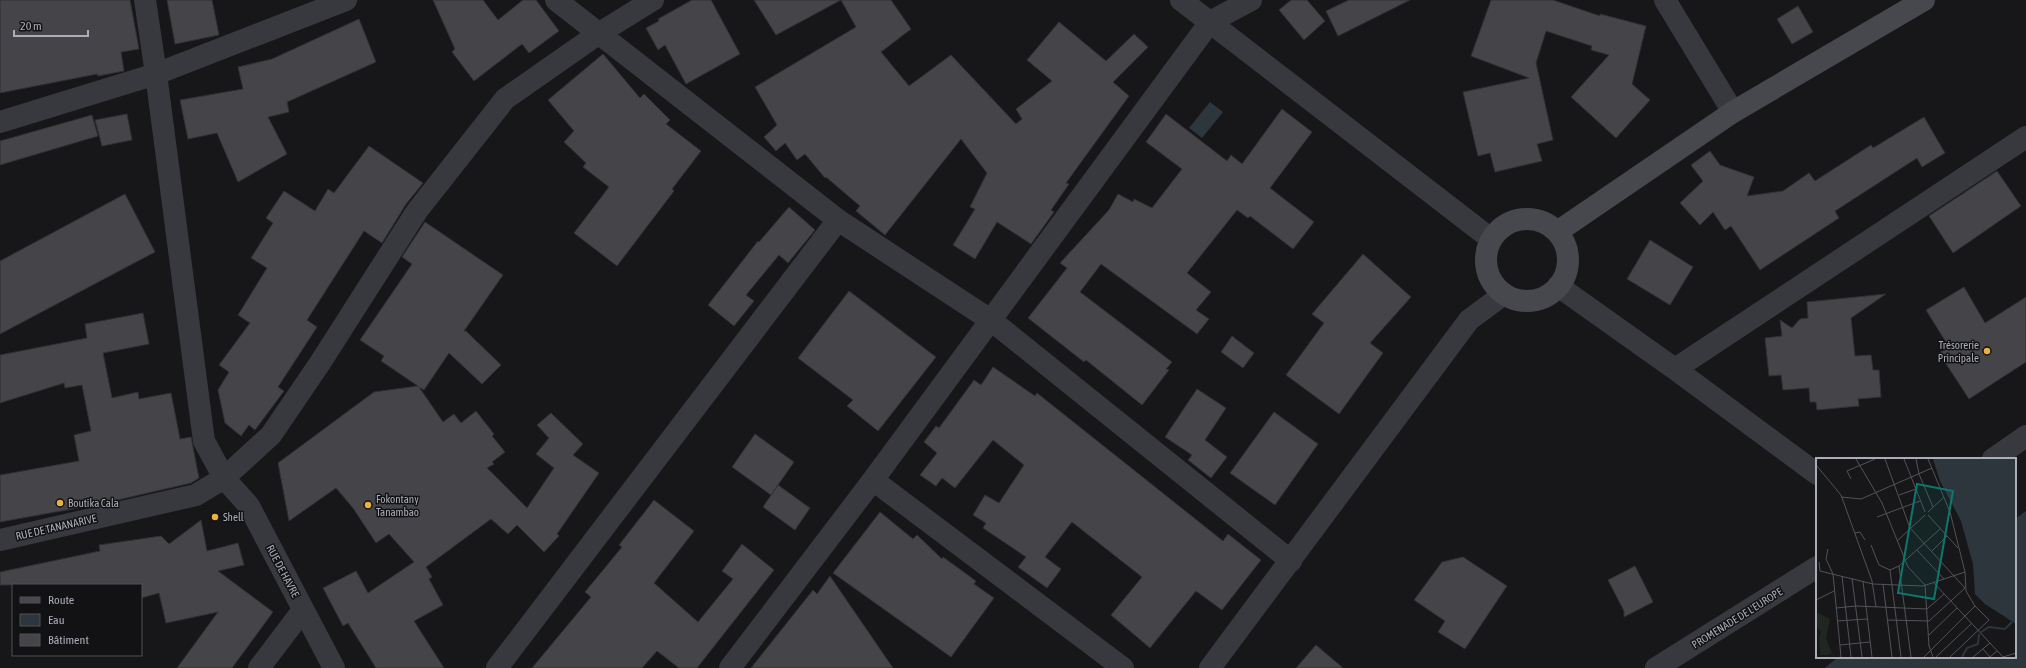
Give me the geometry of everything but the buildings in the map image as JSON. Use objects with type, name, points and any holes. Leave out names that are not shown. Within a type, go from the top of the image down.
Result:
[{"type":"main road","points":[[1557,232],[1733,112],[1924,0]]},
{"type":"main road","points":[[1530,218],[1545,223],[1557,232],[1564,242],[1567,253],[1567,266],[1564,276],[1558,286],[1548,294],[1529,301],[1512,298],[1504,294],[1490,279],[1487,269],[1487,248],[1491,239],[1501,227],[1515,220],[1530,218]]},
{"type":"street","name":"RUE DE HAVRE","points":[[145,0],[204,441],[224,478],[249,506],[334,668]]},
{"type":"street","points":[[0,122],[156,74],[346,0]]},
{"type":"street","points":[[556,0],[838,220],[992,321],[1291,561]]},
{"type":"street","name":"RUE DE TANANARIVE","points":[[0,540],[196,495],[224,478],[271,434],[320,363],[416,211],[505,99],[598,34],[653,0]]},
{"type":"street","points":[[1181,0],[1491,239]]},
{"type":"street","points":[[730,668],[992,321],[1210,22],[1251,0]]},
{"type":"street","points":[[1665,0],[1733,112]]},
{"type":"street","points":[[1675,370],[2026,137]]},
{"type":"street","points":[[497,668],[838,220]]},
{"type":"street","points":[[1558,286],[1816,473]]},
{"type":"street","points":[[1210,668],[1469,320],[1504,294]]},
{"type":"street","points":[[1994,458],[2026,436]]},
{"type":"street","points":[[873,480],[1123,668]]},
{"type":"street","name":"PROMENADE DE L'EUROPE","points":[[1656,668],[1816,568]]},
{"type":"street","points":[[259,668],[303,610]]},
{"type":"water","points":[[1210,102],[1223,112],[1202,138],[1189,128]]},
{"type":"water","points":[[2026,511],[2026,668],[1825,668],[1837,658],[2016,658],[2016,518]]},
{"type":"place","name":"Trésorerie Principale","points":[[1987,351]]},
{"type":"place","name":"Boutika Cala","points":[[60,503]]},
{"type":"place","name":"Fokontany Tanambao","points":[[368,505]]},
{"type":"place","name":"Shell","points":[[215,517]]}]
